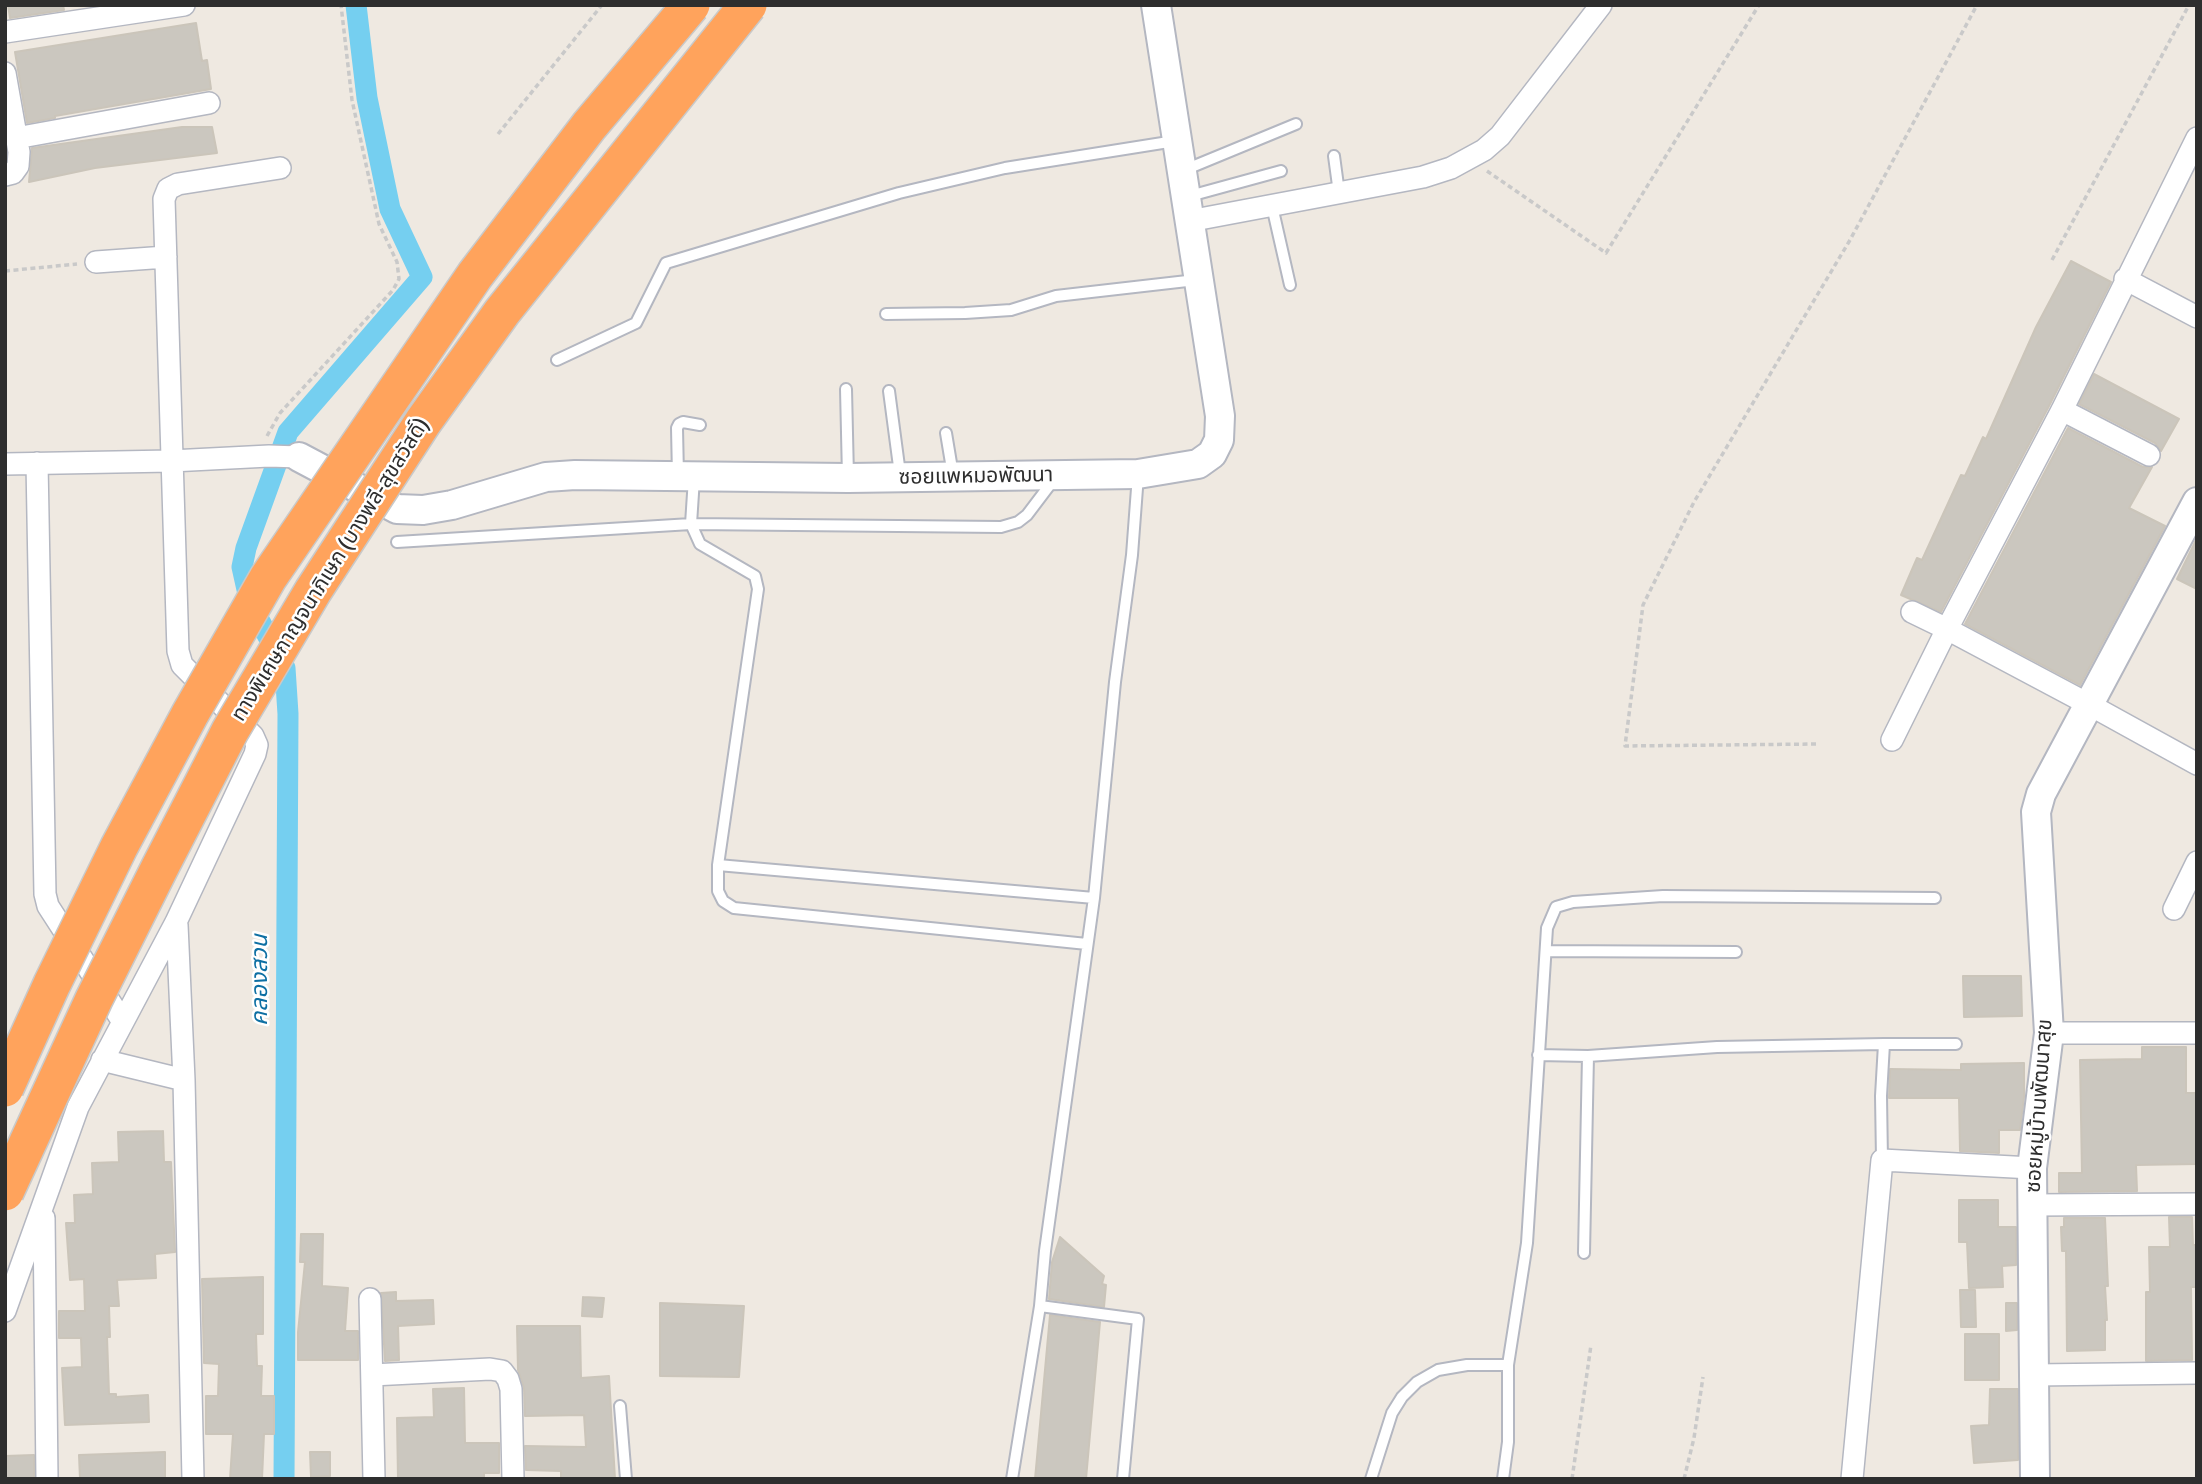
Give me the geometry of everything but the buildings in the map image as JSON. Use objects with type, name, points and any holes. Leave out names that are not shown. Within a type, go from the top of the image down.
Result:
[{"type":"highway","name":"ทางพิเศษกาญจนาภิเษก (บางพลี-สุขสวัสดิ์)","points":[[5,1088],[119,847],[190,713],[268,578],[475,275],[589,126],[691,5]]},
{"type":"highway","name":"ทางพิเศษกาญจนาภิเษก (บางพลี-สุขสวัสดิ์)","points":[[5,1192],[94,999],[230,731],[313,591],[423,422],[502,312],[748,5]]},
{"type":"street","points":[[5,32],[184,5]]},
{"type":"street","name":"ซอยแพหมอพัฒนา","points":[[299,457],[397,509],[424,510],[452,505],[546,477],[575,475],[901,478],[1138,474],[1198,464],[1212,454],[1219,440],[1220,416],[1156,5]]},
{"type":"street","points":[[1185,197],[1272,206],[1423,177],[1451,168],[1484,150],[1500,136],[1601,5]]},
{"type":"street","points":[[5,73],[19,152],[18,166],[13,173],[5,175]]},
{"type":"street","points":[[16,138],[209,103]]},
{"type":"street","points":[[1892,740],[2062,410],[2197,138]]},
{"type":"street","points":[[5,1311],[78,1107],[176,922],[257,746],[253,736],[182,665],[177,638],[164,199],[168,189],[178,184],[280,168]]},
{"type":"street","points":[[96,262],[166,257]]},
{"type":"street","points":[[2125,279],[2197,317]]},
{"type":"street","points":[[2062,410],[2149,455]]},
{"type":"street","points":[[5,464],[299,457]]},
{"type":"street","points":[[37,463],[45,894],[48,906],[122,1021]]},
{"type":"street","name":"ซอยหมู่บ้านพัฒนาสุข","points":[[2035,1479],[2032,1168],[2049,1033],[2036,812],[2041,794],[2197,502]]},
{"type":"street","points":[[1912,612],[2197,764]]},
{"type":"street","points":[[2174,909],[2197,862]]},
{"type":"street","points":[[176,922],[184,1080],[193,1479]]},
{"type":"street","points":[[2049,1033],[2197,1033]]},
{"type":"street","points":[[102,1060],[184,1080]]},
{"type":"street","points":[[1852,1479],[1882,1160],[2032,1168]]},
{"type":"street","points":[[43,1202],[47,1479]]},
{"type":"street","points":[[2033,1205],[2197,1204]]},
{"type":"street","points":[[370,1298],[374,1479]]},
{"type":"street","points":[[372,1375],[489,1369],[502,1371],[511,1389],[513,1479]]},
{"type":"street","points":[[2034,1375],[2197,1373]]},
{"type":"lane","points":[[1185,197],[1296,124]]},
{"type":"lane","points":[[557,360],[636,323],[666,263],[965,177],[1005,168],[1177,141]]},
{"type":"lane","points":[[1334,156],[1339,193]]},
{"type":"lane","points":[[1185,197],[1281,171]]},
{"type":"lane","points":[[1272,206],[1290,285]]},
{"type":"lane","points":[[886,314],[1011,310],[1056,296],[1199,279]]},
{"type":"lane","points":[[846,389],[848,478]]},
{"type":"lane","points":[[889,390],[901,478]]},
{"type":"lane","points":[[700,425],[683,422],[677,428],[691,524],[700,544],[746,568],[755,576],[758,589],[718,865],[718,891],[723,901],[734,908],[1087,944]]},
{"type":"lane","points":[[946,433],[953,477]]},
{"type":"lane","points":[[1012,1479],[1040,1306],[1045,1251],[1094,898],[1115,682],[1132,555],[1138,474]]},
{"type":"lane","points":[[397,542],[691,524],[1001,527],[1018,522],[1027,514],[1057,475]]},
{"type":"lane","points":[[718,865],[1094,898]]},
{"type":"lane","points":[[1503,1479],[1508,1442],[1508,1365],[1527,1243],[1547,928],[1556,907],[1573,902],[1663,896],[1936,898]]},
{"type":"lane","points":[[1546,951],[1736,953]]},
{"type":"lane","points":[[1882,1160],[1881,1096],[1884,1044]]},
{"type":"lane","points":[[1538,1055],[1588,1056],[1717,1046],[1956,1044]]},
{"type":"lane","points":[[1584,1252],[1588,1056]]},
{"type":"lane","points":[[1040,1306],[1138,1319],[1123,1479]]},
{"type":"lane","points":[[1371,1479],[1392,1413],[1402,1397],[1417,1382],[1438,1370],[1467,1365],[1508,1365]]},
{"type":"lane","points":[[620,1406],[626,1479]]},
{"type":"path","points":[[265,456],[269,429],[280,414],[393,290],[399,279],[397,262],[379,224],[352,100],[341,5]]},
{"type":"path","points":[[498,134],[602,5]]},
{"type":"path","points":[[1468,158],[1606,253],[1759,5]]},
{"type":"path","points":[[1816,744],[1625,746],[1643,606],[1693,502],[1850,240],[1977,5]]},
{"type":"path","points":[[2052,260],[2189,5]]},
{"type":"path","points":[[5,271],[96,262]]},
{"type":"path","points":[[1572,1479],[1591,1345]]},
{"type":"path","points":[[1684,1479],[1694,1438],[1703,1377]]},
{"type":"waterway","name":"คลองสวน","points":[[284,1479],[288,714],[285,668],[250,603],[242,567],[246,548],[288,432],[422,277],[390,209],[367,98],[356,5]]}]
